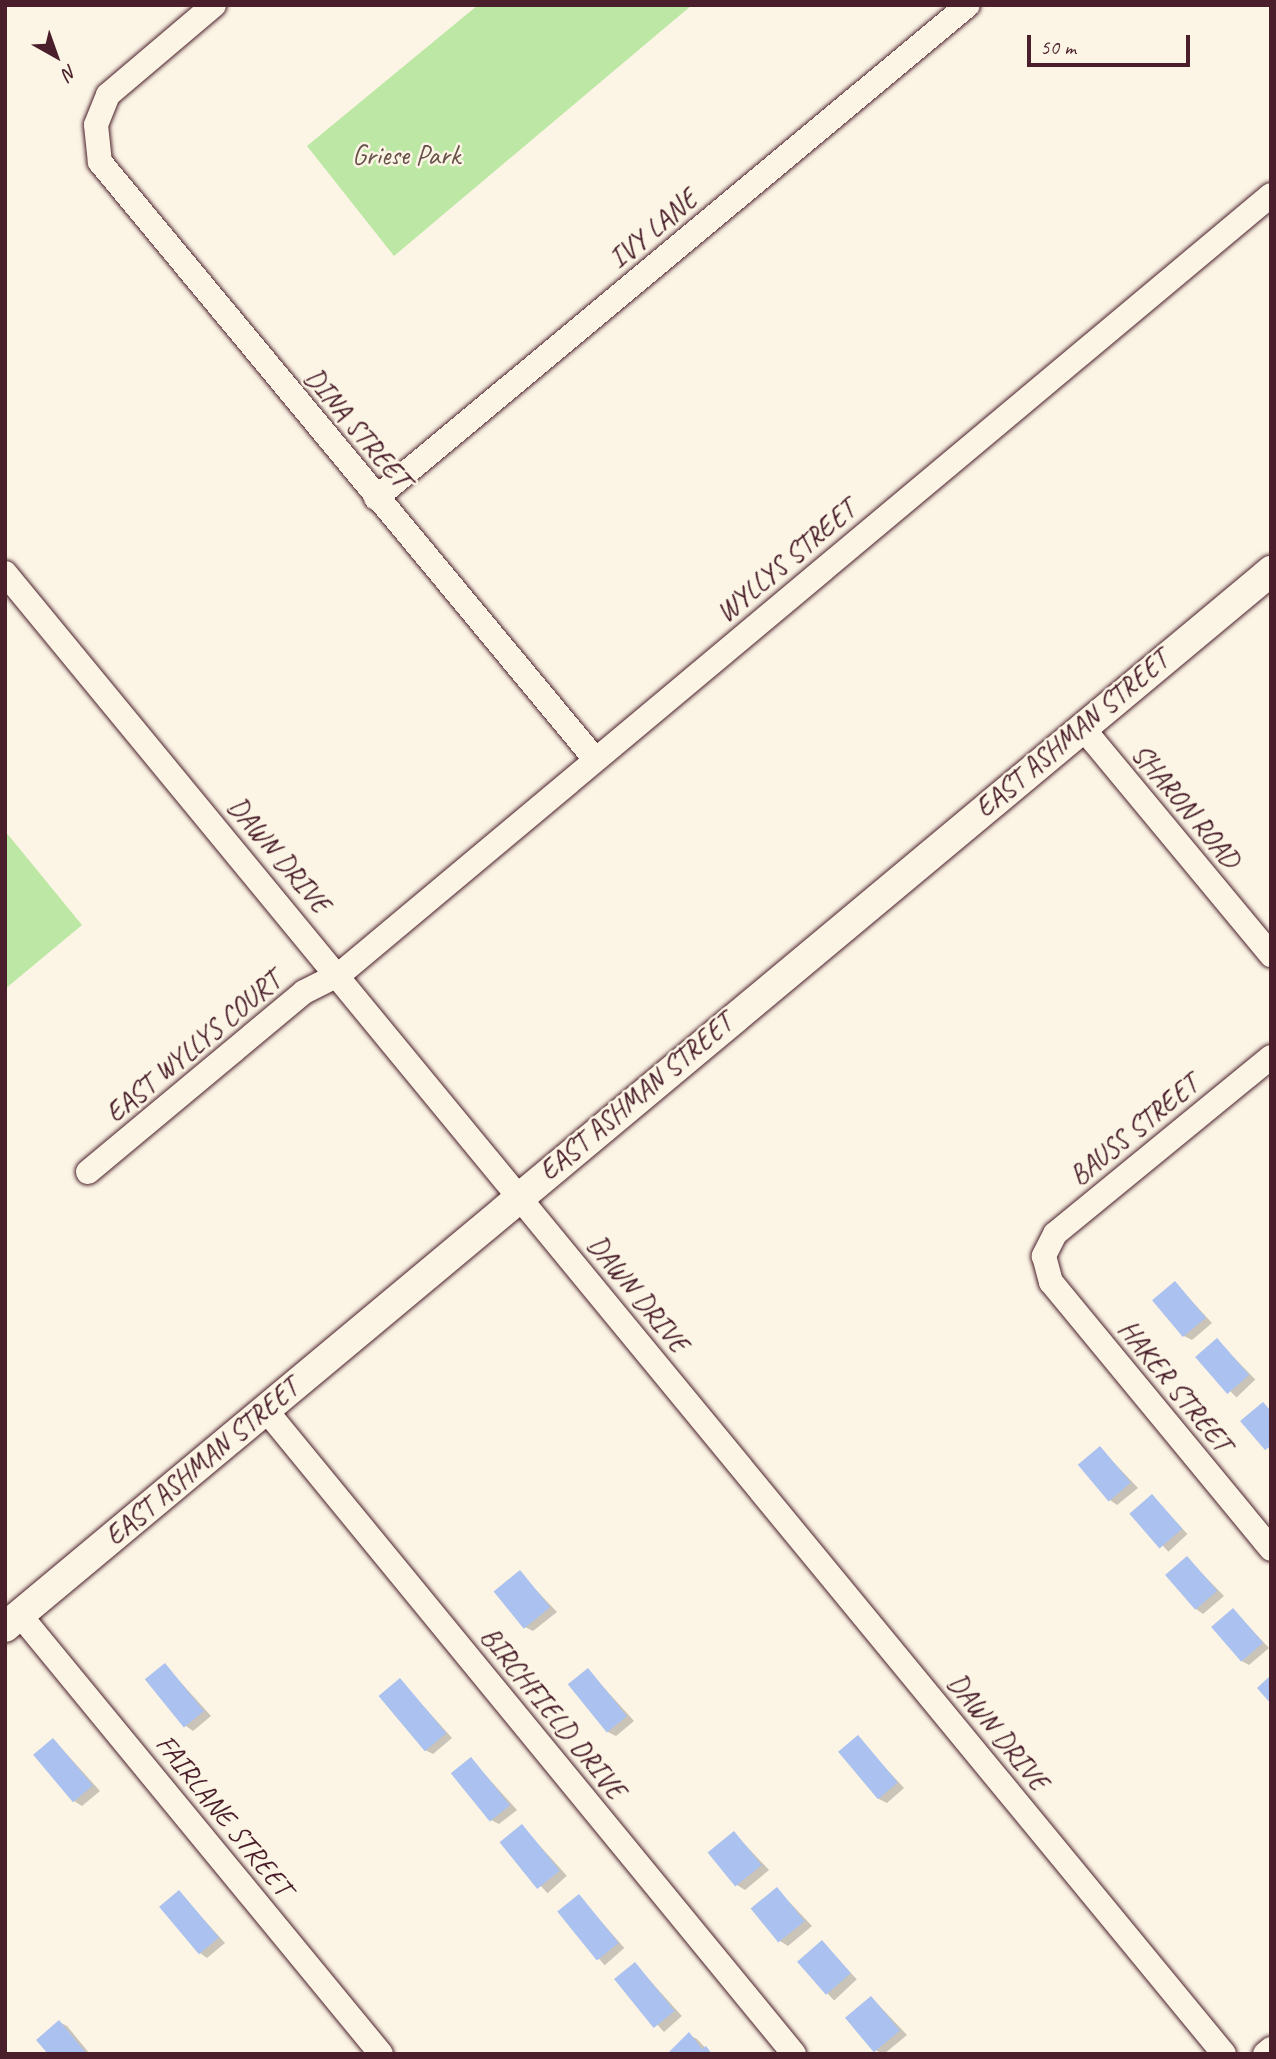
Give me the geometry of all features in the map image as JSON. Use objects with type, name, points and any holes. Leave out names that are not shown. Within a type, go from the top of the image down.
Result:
[{"type":"street","name":"DINA STREET","points":[[214,5],[108,95],[96,125],[100,162],[595,759]]},
{"type":"street","name":"IVY LANE","points":[[376,498],[968,5]]},
{"type":"street","name":"WYLLYS STREET","points":[[340,974],[1271,195]]},
{"type":"street","name":"EAST ASHMAN STREET","points":[[13,1621],[518,1195],[1271,571]]},
{"type":"street","name":"DAWN DRIVE","points":[[5,573],[340,974],[518,1195],[1224,2054]]},
{"type":"street","name":"SHARON ROAD","points":[[1082,726],[1271,956]]},
{"type":"street","name":"EAST WYLLYS COURT","points":[[88,1172],[304,992],[340,974]]},
{"type":"street","name":"BAUSS STREET","points":[[1044,1256],[1055,1234],[1271,1057]]},
{"type":"street","name":"HAKER STREET","points":[[1044,1256],[1051,1282],[1271,1549]]},
{"type":"street","name":"BIRCHFIELD DRIVE","points":[[265,1409],[794,2054]]},
{"type":"street","name":"FAIRLANE STREET","points":[[13,1621],[381,2054]]},
{"type":"street","points":[[1265,2054],[1271,2049]]},
{"type":"green space","name":"Griese Park","points":[[478,5],[692,5],[394,256],[307,146]]},
{"type":"green space","points":[[5,831],[82,925],[5,989]]},
{"type":"building","points":[[1175,1281],[1206,1318],[1183,1337],[1152,1300]]},
{"type":"building","points":[[1217,1338],[1249,1375],[1227,1394],[1195,1357]]},
{"type":"building","points":[[1263,1402],[1271,1411],[1271,1446],[1265,1450],[1240,1421]]},
{"type":"building","points":[[1100,1446],[1131,1483],[1109,1501],[1078,1465]]},
{"type":"building","points":[[1152,1494],[1182,1529],[1160,1548],[1129,1514]]},
{"type":"building","points":[[1187,1556],[1217,1591],[1195,1610],[1165,1575]]},
{"type":"building","points":[[520,1570],[550,1607],[524,1629],[494,1591]]},
{"type":"building","points":[[1233,1608],[1263,1643],[1241,1662],[1211,1627]]},
{"type":"building","points":[[165,1663],[204,1711],[184,1728],[145,1679]]},
{"type":"building","points":[[588,1668],[627,1716],[607,1733],[568,1684]]},
{"type":"building","points":[[1271,1675],[1271,1704],[1257,1688]]},
{"type":"building","points":[[400,1678],[446,1733],[425,1751],[379,1696]]},
{"type":"building","points":[[858,1735],[898,1782],[878,1799],[838,1752]]},
{"type":"building","points":[[53,1738],[93,1785],[73,1802],[33,1755]]},
{"type":"building","points":[[471,1757],[510,1805],[490,1822],[451,1773]]},
{"type":"building","points":[[522,1824],[560,1871],[537,1889],[499,1842]]},
{"type":"building","points":[[734,1831],[762,1865],[735,1887],[708,1852]]},
{"type":"building","points":[[777,1887],[805,1921],[778,1943],[751,1908]]},
{"type":"building","points":[[179,1890],[219,1937],[199,1954],[159,1907]]},
{"type":"building","points":[[579,1894],[619,1943],[597,1961],[557,1912]]},
{"type":"building","points":[[822,1940],[851,1973],[826,1995],[797,1962]]},
{"type":"building","points":[[635,1962],[675,2011],[654,2028],[614,1979]]},
{"type":"building","points":[[871,1996],[900,2030],[874,2052],[845,2018]]},
{"type":"building","points":[[59,2020],[87,2054],[48,2054],[36,2040]]},
{"type":"building","points":[[689,2032],[702,2049],[706,2046],[712,2054],[667,2054]]}]
